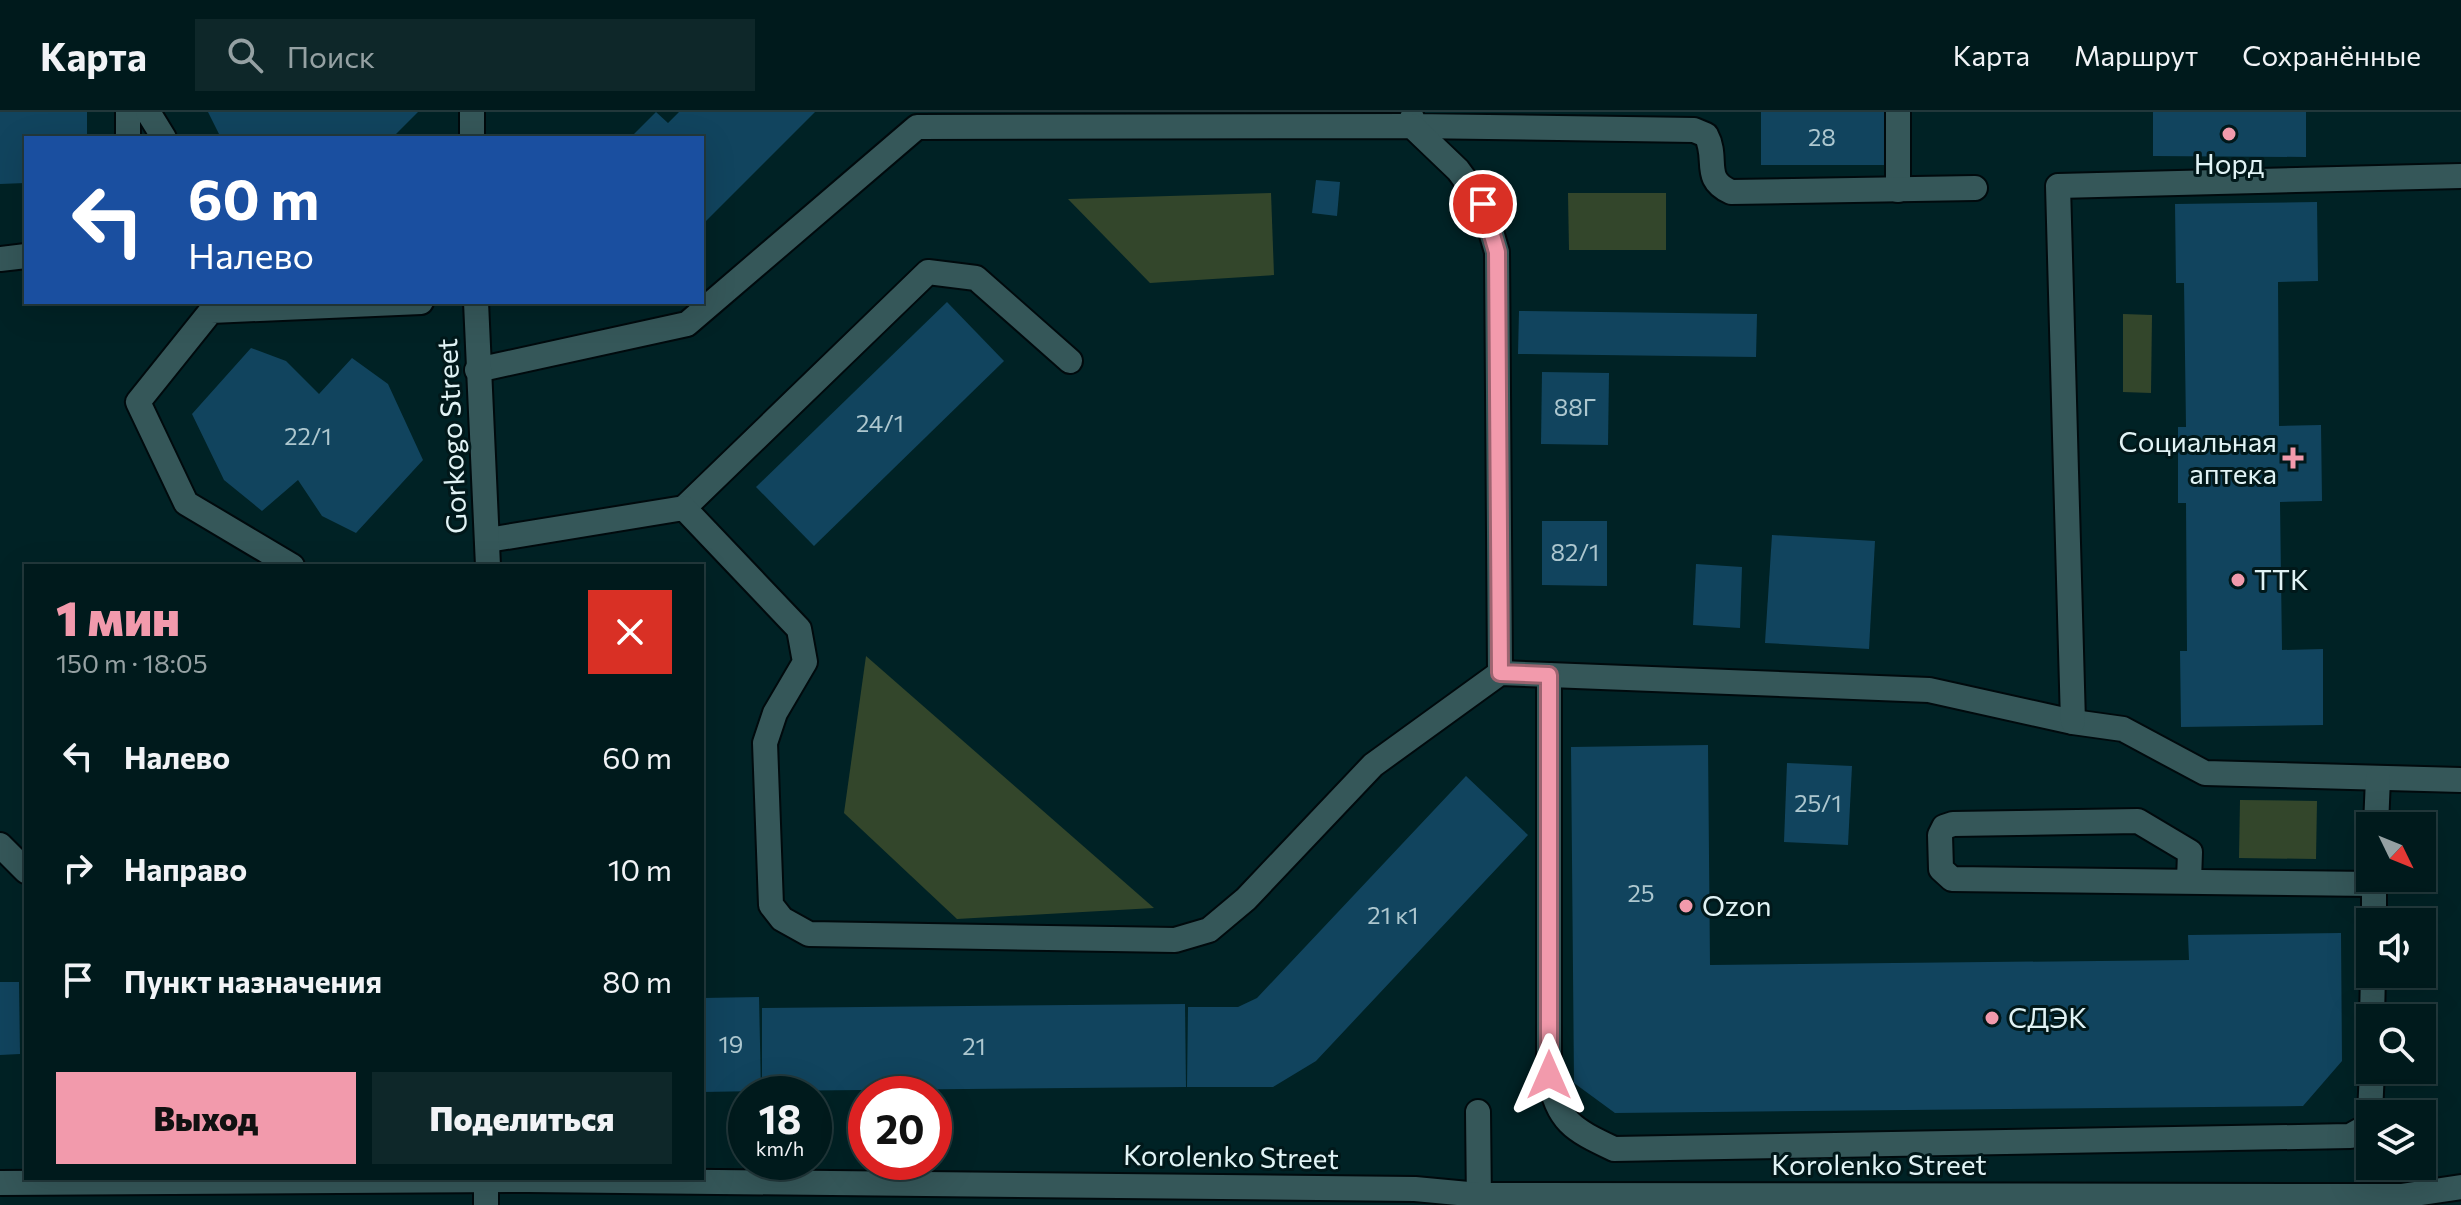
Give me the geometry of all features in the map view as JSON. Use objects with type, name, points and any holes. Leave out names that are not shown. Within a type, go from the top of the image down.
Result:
[{"type":"street","points":[[128,112],[128,136]]},
{"type":"street","points":[[148,112],[163,136]]},
{"type":"street","points":[[472,112],[472,136]]},
{"type":"street","points":[[1898,112],[1898,190]]},
{"type":"street","points":[[1412,119],[1458,170],[1483,204],[1497,252],[1500,673]]},
{"type":"street","points":[[477,370],[687,324],[917,127],[1412,119],[1694,130],[1706,135],[1712,145],[1712,176],[1719,186],[1731,192],[1975,188]]},
{"type":"street","points":[[2073,722],[2058,186],[2461,176]]},
{"type":"street","points":[[0,259],[24,256]]},
{"type":"street","points":[[488,540],[684,508],[928,272],[976,278],[1070,361]]},
{"type":"street","points":[[289,564],[186,503],[138,402],[211,311],[374,304]]},
{"type":"street","name":"Gorkogo Street","points":[[476,304],[488,564]]},
{"type":"street","points":[[684,508],[799,629],[805,662],[775,713],[765,743],[771,905],[782,919],[809,934],[1175,940],[1209,930],[1246,899],[1373,765],[1500,673],[1929,690],[2073,722],[2123,729],[2205,773],[2461,780]]},
{"type":"street","points":[[1549,675],[1549,1075],[1555,1106],[1580,1133],[1614,1149],[2350,1136],[2356,1133]]},
{"type":"street","points":[[2377,812],[2378,778]]},
{"type":"street","points":[[2189,881],[2190,852],[2138,821],[1953,824],[1944,827],[1940,835],[1941,869],[1952,879],[2189,881],[2356,881]]},
{"type":"street","points":[[0,845],[24,869]]},
{"type":"street","points":[[1478,1112],[1479,1200]]},
{"type":"street","name":"Korolenko Street","points":[[0,1183],[255,1180]]},
{"type":"street","points":[[486,1180],[486,1205]]},
{"type":"street","name":"Korolenko Street","points":[[579,1180],[1415,1189],[1479,1200],[2401,1196],[2461,1187]]},
{"type":"green space","points":[[1271,193],[1274,275],[1150,283],[1068,199]]},
{"type":"green space","points":[[1568,193],[1666,193],[1666,250],[1569,250]]},
{"type":"green space","points":[[2123,314],[2152,315],[2151,393],[2123,392]]},
{"type":"green space","points":[[866,656],[1154,908],[957,919],[844,813]]},
{"type":"green space","points":[[2240,800],[2317,801],[2316,859],[2239,858]]},
{"type":"building","points":[[0,112],[87,112],[87,136],[24,136],[24,183],[0,184]]},
{"type":"building","points":[[208,112],[418,112],[394,136],[220,136]]},
{"type":"building","points":[[656,112],[668,123],[679,112],[815,112],[704,223],[704,136],[632,136]]},
{"type":"building","points":[[1761,112],[1884,112],[1884,165],[1761,165]]},
{"type":"building","name":"Норд","points":[[2153,112],[2306,112],[2306,157],[2153,156]]},
{"type":"building","points":[[1316,180],[1340,182],[1337,216],[1312,213]]},
{"type":"building","points":[[2317,202],[2318,281],[2278,282],[2279,426],[2321,425],[2322,501],[2280,502],[2282,650],[2323,649],[2323,725],[2181,727],[2180,651],[2187,651],[2186,503],[2178,503],[2178,427],[2186,427],[2184,283],[2176,283],[2175,204]]},
{"type":"building","points":[[947,302],[1004,361],[814,546],[756,487]]},
{"type":"building","points":[[1519,311],[1757,314],[1756,357],[1518,354]]},
{"type":"building","points":[[251,348],[286,361],[319,394],[352,358],[388,384],[423,460],[356,533],[322,516],[298,480],[262,511],[224,480],[192,414]]},
{"type":"building","points":[[1542,372],[1609,373],[1608,445],[1541,444]]},
{"type":"building","points":[[1542,521],[1607,521],[1607,586],[1542,585]]},
{"type":"building","points":[[1772,535],[1875,541],[1869,649],[1765,643]]},
{"type":"building","points":[[1696,564],[1742,567],[1740,628],[1693,625]]},
{"type":"building","points":[[1708,745],[1710,965],[2189,960],[2188,935],[2341,933],[2342,1061],[2303,1106],[1615,1113],[1574,1083],[1571,747]]},
{"type":"building","points":[[1787,763],[1852,766],[1848,845],[1784,842]]},
{"type":"building","points":[[1466,776],[1528,835],[1316,1061],[1273,1087],[1187,1087],[1188,1007],[1238,1007],[1257,998]]},
{"type":"building","points":[[0,982],[19,982],[20,1054],[0,1055]]},
{"type":"building","points":[[759,997],[761,1076],[728,1076],[728,1092],[704,1092],[704,998]]},
{"type":"building","points":[[1185,1004],[1186,1087],[952,1089],[952,1076],[848,1076],[848,1090],[832,1090],[832,1076],[762,1076],[762,1008]]},
{"type":"place","name":"Норд","points":[[2229,134]]},
{"type":"place","name":"Социальная аптека","points":[[2293,458]]},
{"type":"place","name":"ТТК","points":[[2238,580]]},
{"type":"place","name":"Ozon","points":[[1686,906]]},
{"type":"place","name":"СДЭК","points":[[1992,1018]]},
{"type":"route","points":[[1483,204],[1497,252],[1500,673],[1549,675],[1549,1075]]}]
